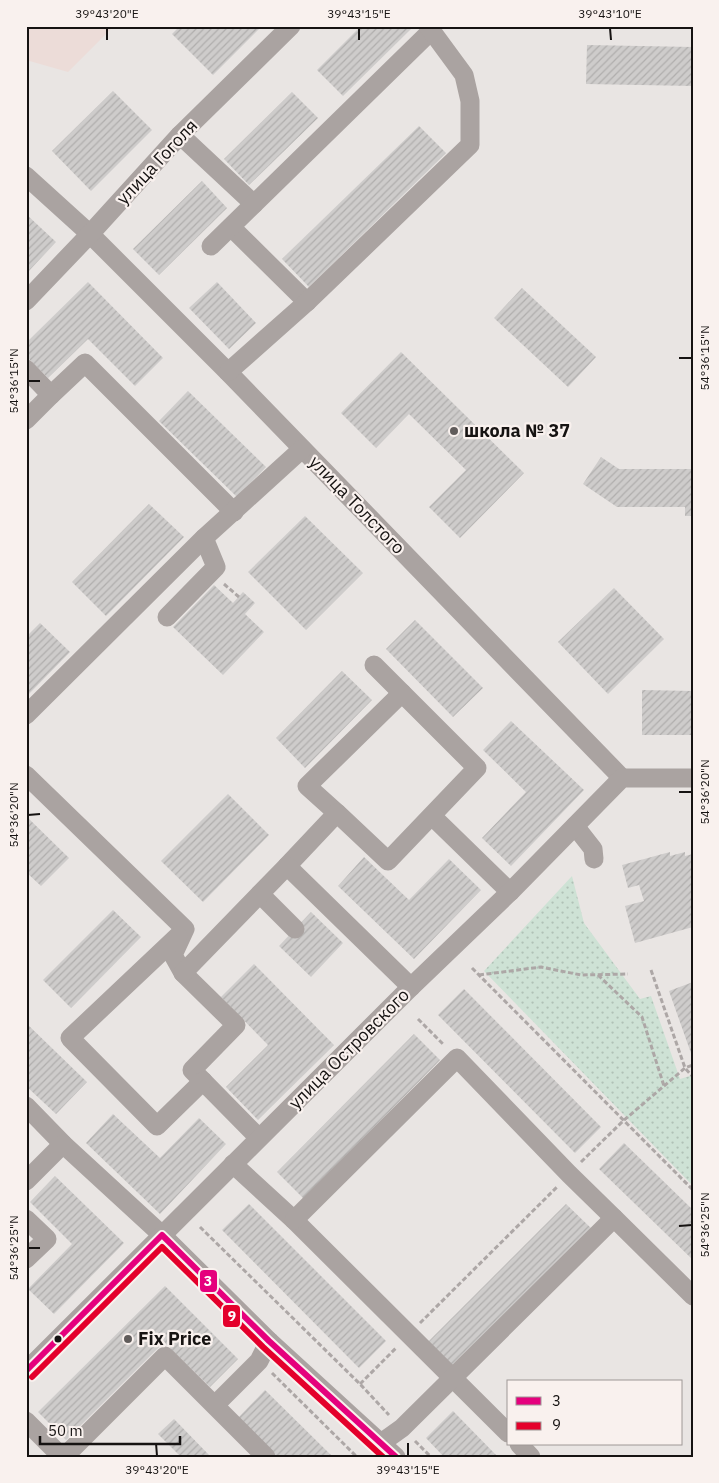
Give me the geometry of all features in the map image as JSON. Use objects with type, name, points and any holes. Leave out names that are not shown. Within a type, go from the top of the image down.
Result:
[{"type":"street","name":"улица Гоголя","points":[[26,301],[180,135],[291,26]]},
{"type":"street","points":[[211,246],[430,28],[464,75],[470,101],[470,146],[307,302],[228,372]]},
{"type":"street","points":[[180,135],[254,204]]},
{"type":"street","name":"улица Толстого","points":[[26,176],[90,234],[228,372],[622,778]]},
{"type":"street","points":[[231,227],[307,302]]},
{"type":"street","points":[[26,420],[85,363],[234,512]]},
{"type":"street","points":[[26,370],[51,396]]},
{"type":"street","points":[[26,715],[157,578],[234,512],[302,448]]},
{"type":"street","points":[[167,618],[216,567],[204,538]]},
{"type":"street","points":[[374,665],[402,693],[477,768],[388,861],[307,786],[402,693]]},
{"type":"street","points":[[26,775],[185,929]]},
{"type":"street","points":[[622,778],[693,778]]},
{"type":"street","name":"улица Островского","points":[[26,1371],[259,1138],[510,892],[622,778]]},
{"type":"street","points":[[183,973],[337,813]]},
{"type":"street","points":[[432,816],[510,892]]},
{"type":"street","points":[[575,826],[593,849],[594,859]]},
{"type":"street","points":[[287,866],[412,987]]},
{"type":"street","points":[[260,894],[295,929]]},
{"type":"street","points":[[185,929],[173,955],[183,973],[236,1025],[192,1070],[259,1138]]},
{"type":"street","points":[[185,929],[70,1038],[157,1126],[203,1081]]},
{"type":"street","points":[[294,1220],[457,1058],[569,1174],[693,1296]]},
{"type":"street","points":[[26,1106],[63,1144],[162,1236],[269,1341],[396,1457]]},
{"type":"street","points":[[26,1181],[63,1144]]},
{"type":"street","points":[[233,1164],[294,1220],[453,1376],[507,1432]]},
{"type":"street","points":[[381,1443],[402,1428],[614,1218]]},
{"type":"street","points":[[26,1219],[46,1239],[26,1259]]},
{"type":"street","points":[[215,1405],[259,1361],[269,1341]]},
{"type":"street","points":[[26,1421],[63,1457],[165,1356],[266,1457]]},
{"type":"street","points":[[521,1446],[531,1457]]},
{"type":"path","points":[[479,975],[541,967],[581,975],[628,974]]},
{"type":"path","points":[[472,968],[693,1190]]},
{"type":"path","points":[[651,970],[685,1068],[693,1077]]},
{"type":"path","points":[[598,975],[642,1017],[664,1086]]},
{"type":"path","points":[[418,1019],[457,1058]]},
{"type":"path","points":[[360,1384],[623,1121],[685,1068],[693,1065]]},
{"type":"path","points":[[200,1227],[360,1384],[431,1457]]},
{"type":"path","points":[[259,1361],[357,1457]]},
{"type":"shaded area","points":[[26,26],[114,26],[68,72],[26,60]]},
{"type":"green space","points":[[572,876],[584,923],[640,999],[651,996],[680,1079],[693,1075],[693,1186],[484,971]]},
{"type":"building","points":[[180,26],[262,26],[213,75],[172,34]]},
{"type":"building","points":[[361,26],[409,26],[411,29],[343,96],[317,70]]},
{"type":"building","points":[[587,45],[693,47],[693,86],[586,84]]},
{"type":"building","points":[[113,91],[152,130],[91,191],[52,151]]},
{"type":"building","points":[[292,92],[318,118],[249,185],[224,159]]},
{"type":"building","points":[[419,126],[446,153],[309,287],[282,259]]},
{"type":"building","points":[[202,181],[227,208],[159,275],[133,249]]},
{"type":"building","points":[[26,214],[56,242],[26,274]]},
{"type":"building","points":[[88,282],[163,358],[135,386],[88,339],[48,378],[26,356],[26,343]]},
{"type":"building","points":[[217,282],[256,323],[229,349],[189,308]]},
{"type":"building","points":[[522,288],[596,357],[568,387],[494,318]]},
{"type":"building","name":"школа № 37","points":[[401,352],[524,473],[460,538],[429,507],[466,470],[409,414],[376,448],[341,413]]},
{"type":"building","points":[[188,391],[266,467],[237,497],[159,421]]},
{"type":"building","points":[[601,457],[619,469],[693,469],[693,516],[685,516],[685,507],[617,507],[583,484]]},
{"type":"building","points":[[149,504],[184,537],[106,616],[72,582]]},
{"type":"building","points":[[305,516],[363,573],[306,630],[248,572]]},
{"type":"building","points":[[214,585],[233,603],[243,592],[255,603],[245,614],[264,632],[223,675],[173,627]]},
{"type":"building","points":[[614,588],[664,639],[608,694],[558,642]]},
{"type":"building","points":[[415,620],[483,688],[453,717],[386,649]]},
{"type":"building","points":[[40,623],[70,652],[26,697],[26,637]]},
{"type":"building","points":[[342,671],[372,700],[305,768],[276,738]]},
{"type":"building","points":[[642,690],[693,691],[693,735],[642,735]]},
{"type":"building","points":[[511,721],[584,790],[511,866],[482,838],[526,792],[483,750]]},
{"type":"building","points":[[228,794],[269,835],[203,902],[161,861]]},
{"type":"building","points":[[26,816],[69,858],[41,886],[26,872]]},
{"type":"building","points":[[670,852],[670,856],[685,852],[685,856],[693,854],[693,927],[635,943],[625,906],[644,901],[639,885],[628,888],[622,865]]},
{"type":"building","points":[[364,857],[409,900],[449,859],[481,890],[414,959],[338,886]]},
{"type":"building","points":[[113,910],[141,937],[71,1008],[43,980]]},
{"type":"building","points":[[311,912],[343,943],[311,977],[279,946]]},
{"type":"building","points":[[254,964],[334,1045],[258,1120],[226,1087],[268,1045],[221,997]]},
{"type":"building","points":[[693,982],[693,1055],[692,1056],[669,991]]},
{"type":"building","points":[[464,989],[601,1127],[575,1153],[438,1015]]},
{"type":"building","points":[[26,1023],[87,1082],[56,1114],[26,1086]]},
{"type":"building","points":[[414,1034],[440,1060],[304,1199],[277,1172]]},
{"type":"building","points":[[113,1114],[160,1158],[199,1118],[226,1144],[160,1214],[86,1143]]},
{"type":"building","points":[[624,1143],[693,1210],[693,1260],[599,1169]]},
{"type":"building","points":[[55,1176],[124,1243],[54,1314],[28,1289],[72,1244],[30,1202]]},
{"type":"building","points":[[249,1204],[386,1341],[359,1368],[222,1230]]},
{"type":"building","points":[[566,1204],[593,1230],[455,1368],[428,1342]]},
{"type":"building","points":[[165,1286],[238,1359],[210,1387],[164,1342],[66,1440],[38,1412]]},
{"type":"building","points":[[265,1390],[333,1457],[276,1457],[237,1419]]},
{"type":"building","points":[[453,1411],[498,1457],[444,1457],[426,1438]]},
{"type":"building","points":[[174,1419],[211,1457],[181,1457],[158,1434]]},
{"type":"transit line","name":"3","points":[[26,1371],[162,1235],[269,1341],[396,1457]]},
{"type":"transit line","name":"9","points":[[32,1377],[162,1247],[263,1347],[383,1457]]},
{"type":"place","name":"школа № 37","points":[[454,431]]},
{"type":"place","name":"Fix Price","points":[[128,1339]]}]
